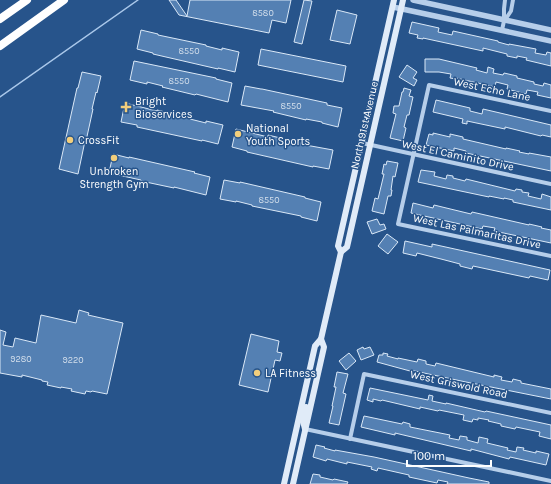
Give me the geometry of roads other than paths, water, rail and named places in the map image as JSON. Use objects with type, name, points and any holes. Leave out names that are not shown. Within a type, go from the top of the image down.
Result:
[{"type":"highway","points":[[0,19],[27,0]]},
{"type":"highway","points":[[0,46],[64,0]]},
{"type":"main road","name":"North 91st Avenue","points":[[284,484],[315,346],[321,339],[341,252],[347,247],[403,0]]},
{"type":"main road","name":"North 91st Avenue","points":[[341,252],[338,246],[393,3]]},
{"type":"main road","name":"North 91st Avenue","points":[[293,484],[324,347],[321,339]]},
{"type":"main road","points":[[306,385],[307,400],[303,421],[306,429]]},
{"type":"street","points":[[413,0],[551,30]]},
{"type":"street","points":[[502,30],[505,0]]},
{"type":"street","points":[[504,20],[511,11],[513,0]]},
{"type":"street","points":[[393,3],[401,8],[551,40]]},
{"type":"street","name":"West Echo Lane","points":[[414,154],[429,85],[551,111]]},
{"type":"street","name":"West El Caminito Drive","points":[[362,143],[551,184]]},
{"type":"street","name":"West Las Palmaritas Drive","points":[[414,154],[398,224],[551,256]]},
{"type":"street","name":"West Griswold Road","points":[[350,439],[364,374],[551,413]]},
{"type":"street","points":[[306,429],[551,481]]},
{"type":"waterway","points":[[0,97],[138,0]]},
{"type":"place","name":"Bright Bioservices","points":[[126,107]]},
{"type":"place","name":"National Youth Sports","points":[[238,134]]},
{"type":"place","name":"CrossFit","points":[[70,140]]},
{"type":"place","name":"Unbroken Strength Gym","points":[[114,158]]},
{"type":"place","name":"LA Fitness","points":[[257,373]]}]
